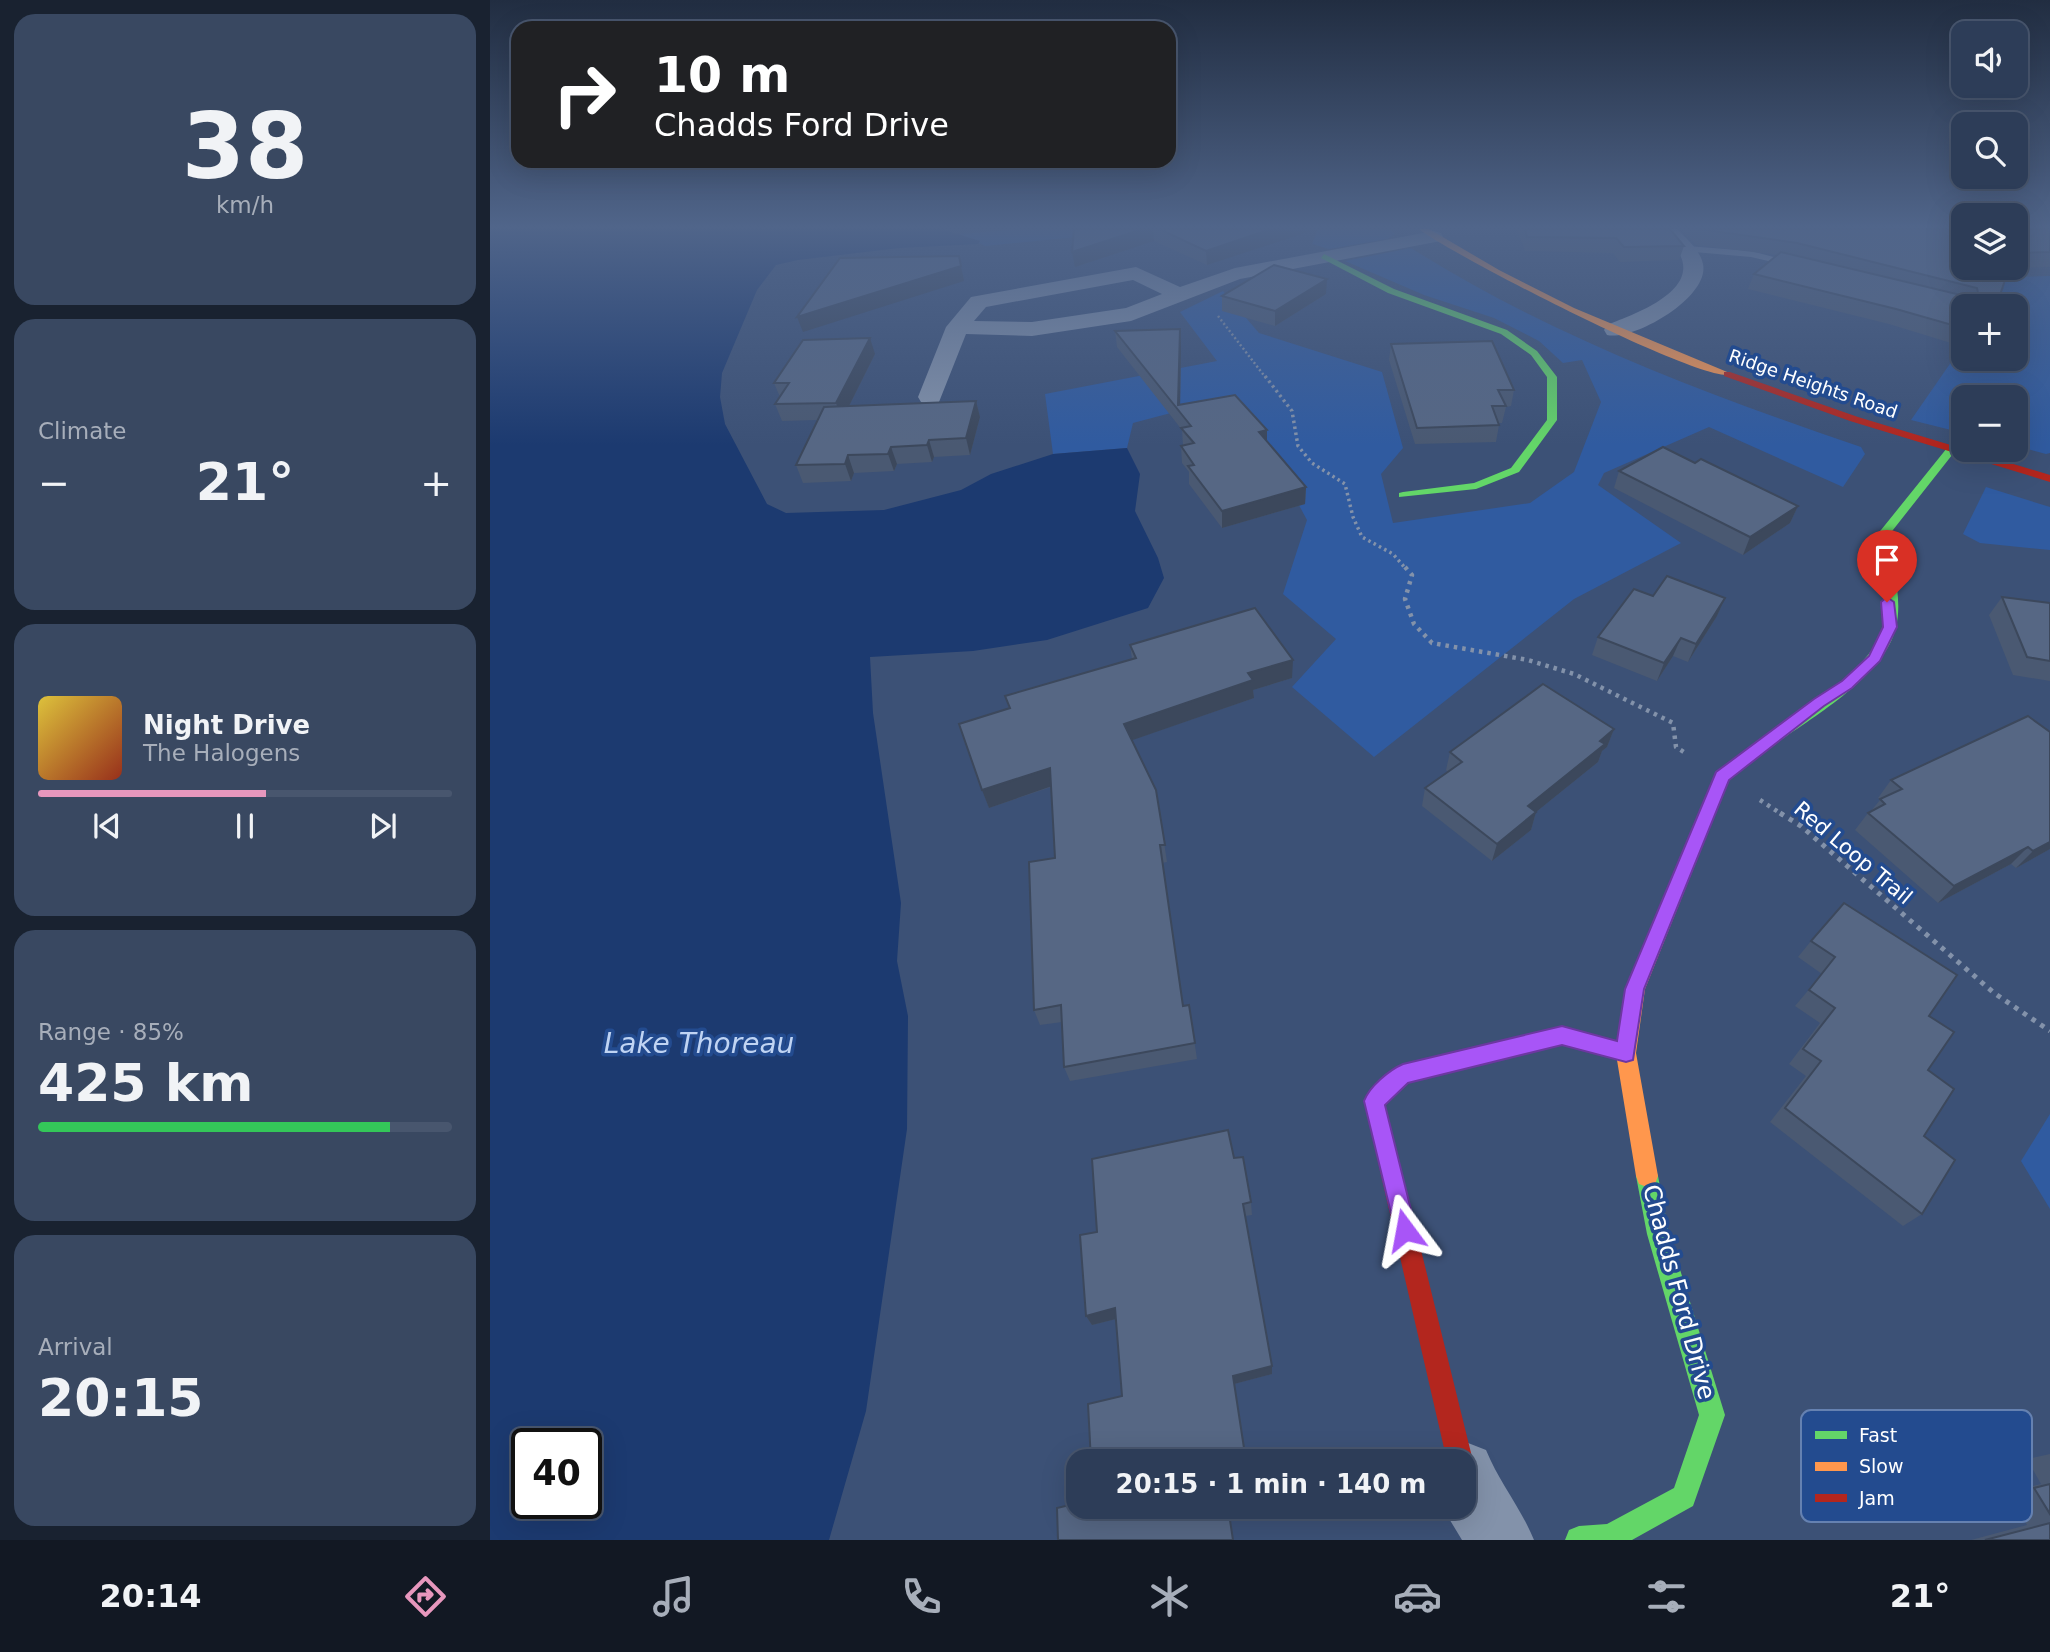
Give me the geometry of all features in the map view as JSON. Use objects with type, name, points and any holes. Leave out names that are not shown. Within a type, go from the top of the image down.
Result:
[{"type":"street","points":[[930,397],[957,327],[979,302],[985,301]]},
{"type":"street","points":[[957,327],[1032,329],[1131,314],[1163,301]]},
{"type":"street","points":[[1403,495],[1476,486],[1516,470],[1552,420],[1552,377],[1534,353],[1504,332],[1418,301]]},
{"type":"street","name":"Ridge Heights Road","points":[[1553,301],[1615,330],[1792,398],[1951,450]]},
{"type":"street","points":[[1615,330],[1662,310],[1674,301]]},
{"type":"street","points":[[1722,777],[1819,703],[1847,685],[1875,658],[1890,627],[1883,535],[1951,450]]},
{"type":"street","name":"Ridge Heights Road","points":[[1992,462],[2050,479]]},
{"type":"street","name":"Chadds Ford Drive","points":[[1579,1540],[1610,1537],[1684,1497],[1712,1415],[1658,1234],[1626,1053],[1635,989],[1722,777]]},
{"type":"street","points":[[1457,1449],[1374,1101],[1403,1074],[1562,1035],[1626,1053]]},
{"type":"street","points":[[1476,1502],[1501,1540]]},
{"type":"path","name":"Red Loop Trail","points":[[1206,301],[1292,411],[1297,446],[1312,463],[1345,484],[1353,517],[1362,537],[1393,554],[1412,575],[1405,599],[1414,624],[1432,643],[1528,660],[1574,674],[1673,723],[1676,747],[1801,826],[1994,993],[2050,1031]]},
{"type":"shaded area","points":[[1203,301],[1231,301],[1259,333],[1382,372],[1403,448],[1381,474],[1393,523],[1530,503],[1574,472],[1601,402],[1582,360],[1563,363],[1539,341],[1494,318],[1442,301],[1503,301],[1630,361],[1861,447],[1865,454],[1843,487],[1709,427],[1604,473],[1598,485],[1681,543],[1574,599],[1374,757],[1292,687],[1336,639],[1283,594],[1307,520],[1249,413],[1220,400],[1133,423],[1127,448],[1053,454],[1045,394],[1217,361],[1180,312]]},
{"type":"shaded area","points":[[2028,301],[2050,301],[2050,453],[2028,449],[2028,385],[1951,385],[1951,430],[1911,420],[1951,362],[1951,371],[2028,371]]},
{"type":"shaded area","points":[[1986,487],[2050,507],[2050,550],[1980,543],[1963,534]]},
{"type":"shaded area","points":[[2050,1114],[2050,1209],[2021,1161]]},
{"type":"water","name":"Lake Thoreau","points":[[490,301],[752,301],[722,373],[720,397],[725,424],[767,504],[786,513],[884,510],[961,490],[991,474],[1053,454],[1127,448],[1140,474],[1135,511],[1158,558],[1164,578],[1148,608],[1047,640],[973,651],[870,657],[873,713],[901,903],[897,961],[908,1016],[907,1129],[866,1411],[829,1540],[490,1540]]},
{"type":"building","points":[[809,301],[849,301],[797,317]]},
{"type":"building","points":[[1239,301],[1291,301],[1275,311]]},
{"type":"building","points":[[1863,301],[1951,301],[1951,325],[1896,309]]},
{"type":"building","points":[[1180,329],[1178,405],[1235,395],[1267,430],[1259,432],[1306,487],[1222,511],[1188,466],[1194,465],[1181,446],[1194,443],[1181,428],[1191,426],[1115,331]]},
{"type":"building","points":[[870,338],[836,403],[775,404],[789,383],[774,383],[803,340]]},
{"type":"building","points":[[1492,341],[1514,390],[1498,390],[1506,406],[1492,406],[1499,425],[1417,428],[1391,344]]},
{"type":"building","points":[[976,401],[966,438],[929,440],[927,445],[891,447],[888,454],[848,455],[845,464],[796,465],[824,407]]},
{"type":"building","points":[[1663,447],[1695,463],[1701,459],[1798,506],[1750,537],[1619,471]]},
{"type":"building","points":[[1667,576],[1725,598],[1696,644],[1681,638],[1664,663],[1598,637],[1634,589],[1653,596]]},
{"type":"building","points":[[2002,597],[2050,603],[2050,661],[2027,657]]},
{"type":"building","points":[[1255,608],[1293,660],[1248,673],[1253,680],[1124,724],[1156,790],[1165,845],[1160,845],[1183,1006],[1189,1005],[1195,1043],[1064,1067],[1061,1005],[1034,1010],[1029,862],[1055,858],[1050,768],[982,790],[959,724],[1010,708],[1005,696],[1136,658],[1130,645]]},
{"type":"building","points":[[1543,684],[1614,729],[1600,741],[1605,744],[1528,806],[1536,812],[1497,844],[1425,788],[1462,762],[1450,752]]},
{"type":"building","points":[[2028,716],[2050,732],[2050,842],[2033,851],[2028,847],[1954,886],[1868,813],[1885,804],[1880,799],[1902,789],[1891,780]]},
{"type":"building","points":[[1844,903],[1957,975],[1929,1016],[1954,1032],[1928,1070],[1954,1089],[1924,1136],[1955,1160],[1922,1214],[1785,1108],[1821,1061],[1803,1049],[1835,1008],[1809,990],[1835,957],[1811,941]]},
{"type":"building","points":[[1228,1130],[1234,1158],[1243,1157],[1251,1202],[1243,1204],[1272,1366],[1233,1376],[1244,1449],[1090,1449],[1088,1404],[1122,1396],[1115,1308],[1086,1316],[1080,1235],[1097,1232],[1092,1159]]},
{"type":"building","points":[[2050,1484],[2050,1514],[2034,1488]]},
{"type":"building","points":[[1066,1506],[1066,1519],[1230,1519],[1233,1540],[1058,1540],[1057,1508]]},
{"type":"building","points":[[2050,1523],[2050,1540],[1985,1540]]},
{"type":"traffic: fast","points":[[1403,495],[1476,486],[1515,470],[1552,420],[1552,377],[1534,353],[1504,332],[1418,301]]},
{"type":"traffic: fast","points":[[1772,739],[1859,673],[1885,642],[1891,617],[1883,535],[1951,450]]},
{"type":"traffic: fast","points":[[1579,1540],[1610,1537],[1684,1497],[1712,1415],[1658,1234],[1647,1176]]},
{"type":"traffic: slow","points":[[1553,301],[1727,374]]},
{"type":"traffic: slow","points":[[1647,1176],[1626,1053],[1635,989],[1722,777],[1772,739]]},
{"type":"traffic: slow","points":[[1415,1071],[1562,1035],[1626,1053]]},
{"type":"traffic: jam","points":[[1727,374],[1854,419],[2050,479]]},
{"type":"traffic: jam","points":[[1415,1071],[1403,1074],[1374,1101],[1457,1449]]},
{"type":"route","points":[[1405,1230],[1374,1101],[1403,1074],[1562,1035],[1626,1053],[1635,989],[1722,777],[1819,703],[1847,685],[1875,658],[1890,627],[1887,602]]}]
